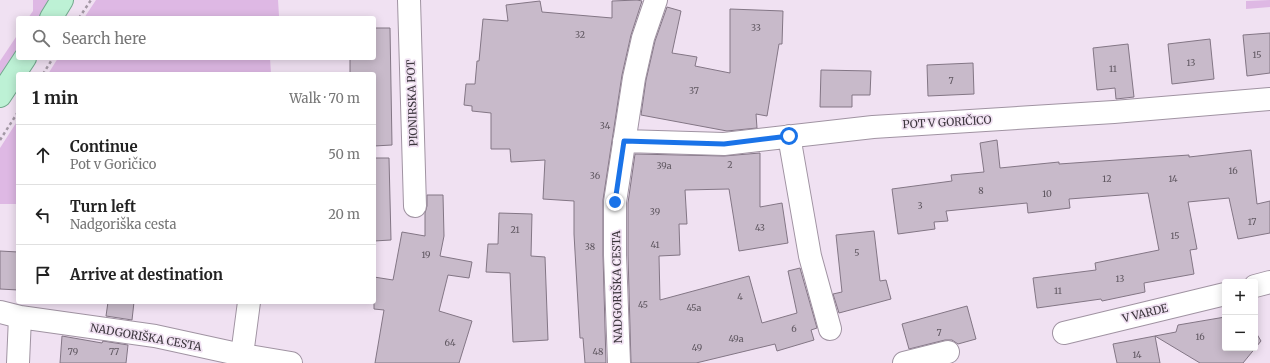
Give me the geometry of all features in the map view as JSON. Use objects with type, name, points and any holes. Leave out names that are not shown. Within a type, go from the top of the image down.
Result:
[{"type":"main road","points":[[52,16],[62,0]]},
{"type":"main road","points":[[0,96],[24,60]]},
{"type":"street","name":"PIONIRSKA POT","points":[[409,0],[415,206]]},
{"type":"street","name":"NADGORIŠKA CESTA","points":[[619,363],[615,255],[615,202],[634,78],[643,38],[656,0]]},
{"type":"street","name":"POT V GORIČICO","points":[[624,141],[724,144],[874,127],[1114,112],[1270,99]]},
{"type":"street","points":[[789,136],[810,256],[830,329]]},
{"type":"street","points":[[1258,285],[1270,282]]},
{"type":"street","name":"V VARDE","points":[[1064,333],[1222,295]]},
{"type":"street","points":[[249,304],[252,358]]},
{"type":"street","name":"NADGORIŠKA CESTA","points":[[10,315],[155,336],[252,358],[291,363]]},
{"type":"street","points":[[10,315],[18,363]]},
{"type":"street","points":[[904,363],[948,352]]},
{"type":"path","points":[[80,16],[91,0]]},
{"type":"path","points":[[44,72],[52,60]]},
{"type":"path","points":[[0,140],[16,115]]},
{"type":"shaded area","points":[[33,0],[50,0],[40,16],[29,16],[33,11]]},
{"type":"shaded area","points":[[96,0],[278,0],[279,16],[85,16]]},
{"type":"shaded area","points":[[1270,0],[1270,7],[1246,9],[1246,1]]},
{"type":"shaded area","points":[[16,37],[16,52],[0,76],[0,61]]},
{"type":"shaded area","points":[[57,60],[270,60],[271,72],[49,72]]},
{"type":"shaded area","points":[[16,123],[16,204],[0,204],[0,148]]},
{"type":"building","points":[[540,1],[542,12],[612,18],[612,1],[642,1],[631,35],[622,75],[603,200],[606,363],[585,363],[583,338],[580,338],[574,234],[574,201],[543,199],[545,160],[511,162],[510,149],[491,149],[491,113],[472,111],[472,106],[464,105],[466,84],[475,84],[483,19],[508,21],[506,5]]},
{"type":"building","points":[[667,7],[681,11],[672,53],[697,57],[695,66],[730,73],[730,9],[783,11],[782,44],[779,44],[767,116],[756,114],[757,128],[727,131],[641,115],[646,80],[655,41]]},
{"type":"building","points":[[376,28],[390,28],[392,145],[376,146],[376,72],[350,72],[350,60],[376,60]]},
{"type":"building","points":[[1270,33],[1270,73],[1247,76],[1243,35]]},
{"type":"building","points":[[1210,39],[1214,79],[1172,84],[1168,44]]},
{"type":"building","points":[[1128,44],[1134,97],[1116,99],[1115,88],[1097,90],[1093,48]]},
{"type":"building","points":[[973,63],[974,94],[928,96],[927,65]]},
{"type":"building","points":[[821,70],[871,71],[870,95],[852,95],[852,107],[820,107]]},
{"type":"building","points":[[997,140],[1000,168],[1059,162],[1059,164],[1189,155],[1189,157],[1251,150],[1257,204],[1270,201],[1270,233],[1238,239],[1229,198],[1188,202],[1197,249],[1190,250],[1194,274],[1144,283],[1145,292],[1102,301],[1101,299],[1037,308],[1033,278],[1096,270],[1095,263],[1159,250],[1148,193],[1069,199],[1070,208],[1028,213],[1027,203],[946,211],[948,221],[934,222],[935,229],[898,234],[892,189],[952,181],[951,175],[984,172],[980,143]]},
{"type":"building","points":[[760,153],[760,207],[782,203],[788,243],[739,251],[729,189],[685,190],[687,224],[679,224],[680,255],[659,256],[660,300],[749,276],[762,323],[797,313],[788,271],[800,268],[817,328],[811,330],[814,340],[777,351],[775,344],[696,363],[631,363],[628,203],[635,154],[724,156]]},
{"type":"building","points":[[376,158],[389,158],[391,240],[376,241]]},
{"type":"building","points":[[427,195],[443,195],[444,236],[440,256],[472,262],[469,278],[448,275],[439,311],[472,321],[459,363],[375,363],[384,310],[374,309],[374,304],[376,304],[376,277],[393,280],[402,232],[425,236],[425,213],[427,206]]},
{"type":"building","points":[[499,213],[532,214],[531,256],[545,257],[548,340],[513,342],[510,273],[486,272],[488,244],[498,244]]},
{"type":"building","points":[[874,231],[880,281],[886,280],[891,299],[839,313],[833,294],[842,292],[836,235]]},
{"type":"building","points":[[0,251],[16,252],[16,290],[0,289]]},
{"type":"building","points":[[108,304],[134,304],[132,320],[106,316]]},
{"type":"building","points":[[967,306],[976,339],[958,344],[952,340],[945,340],[909,349],[902,324]]},
{"type":"building","points":[[1222,318],[1222,351],[1253,351],[1243,363],[1200,363],[1155,336],[1176,332],[1178,325]]},
{"type":"building","points":[[62,336],[102,343],[103,341],[128,345],[126,363],[60,363]]},
{"type":"building","points":[[1155,336],[1160,363],[1117,363],[1113,344]]},
{"type":"building","points":[[1258,336],[1261,341],[1258,345]]},
{"type":"route","points":[[615,202],[624,141],[724,144],[789,136]]}]
